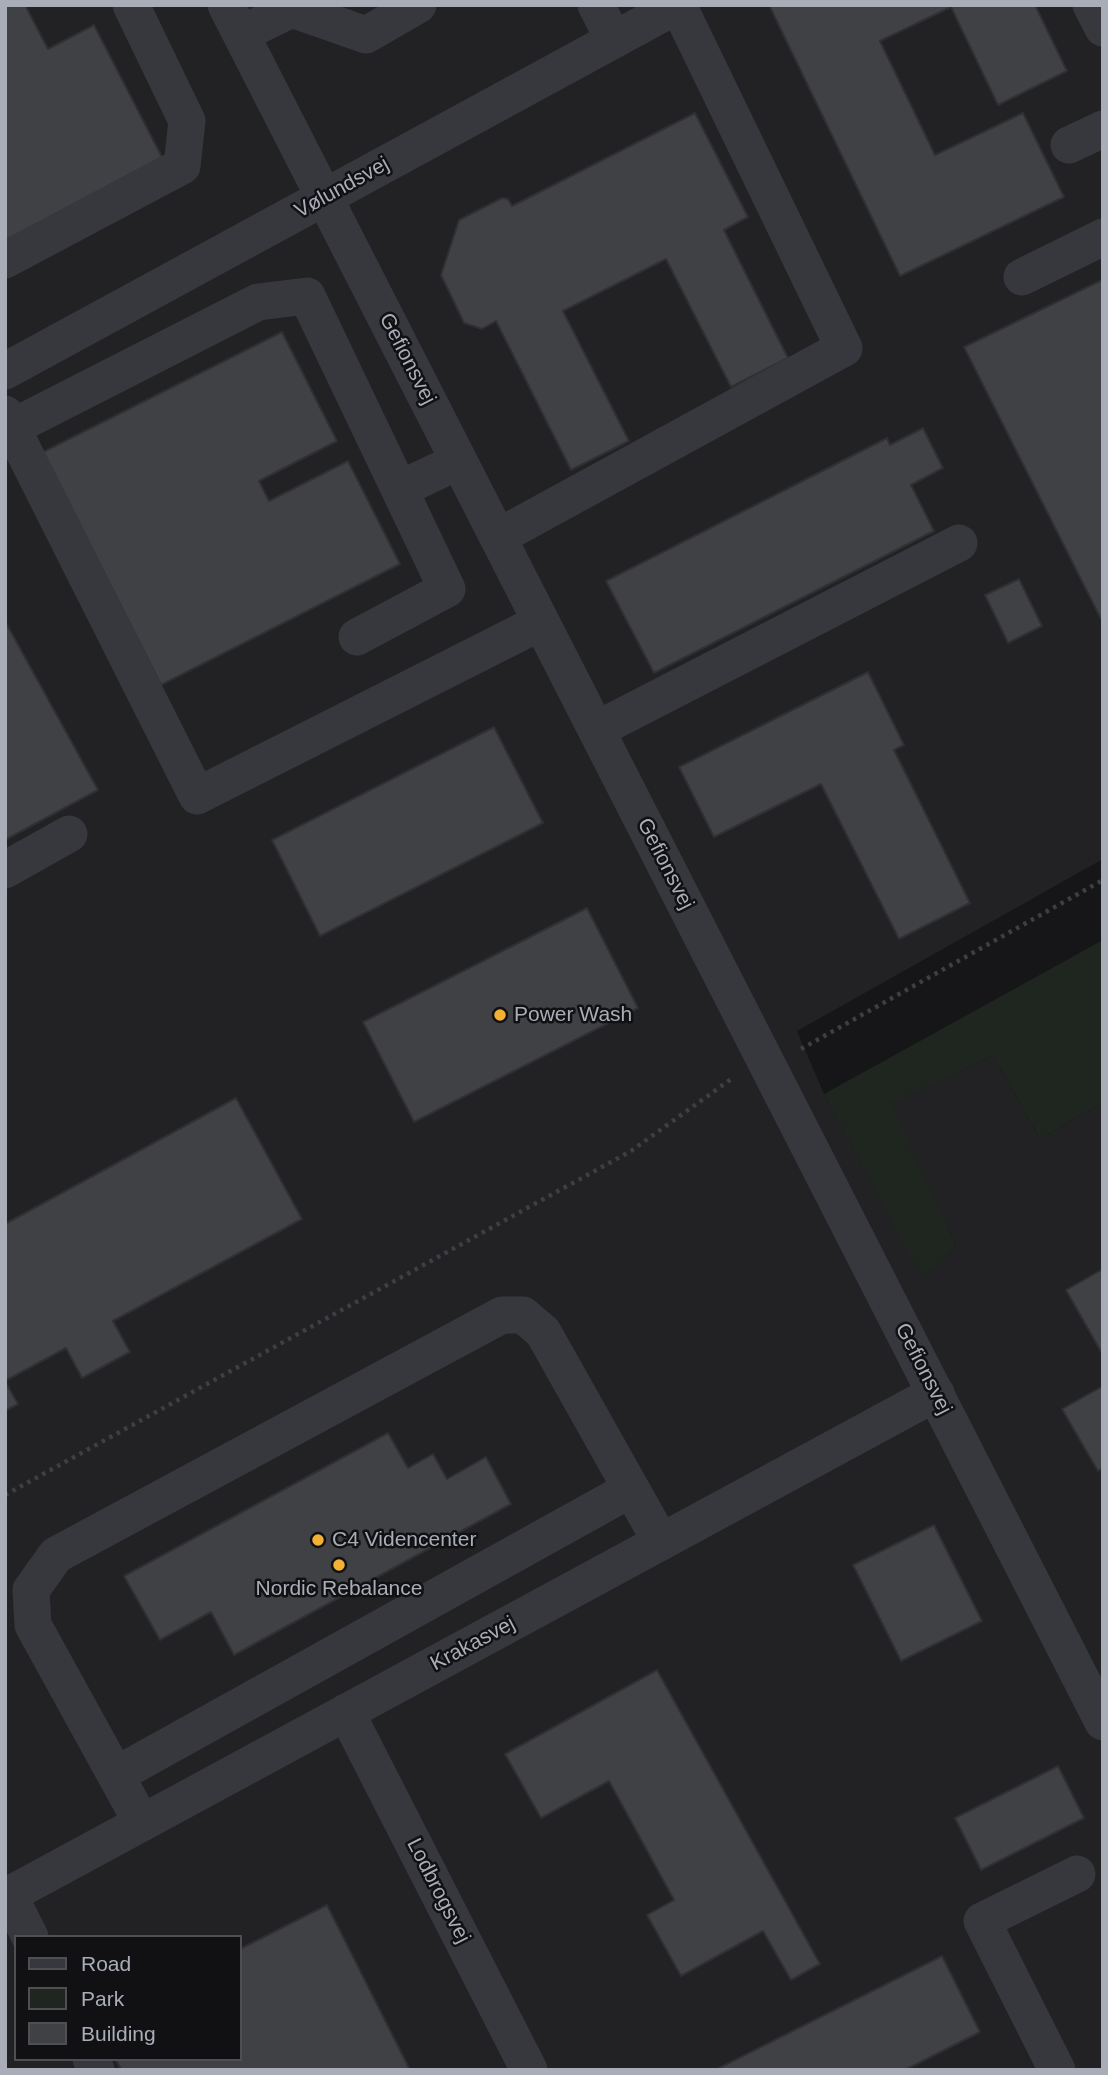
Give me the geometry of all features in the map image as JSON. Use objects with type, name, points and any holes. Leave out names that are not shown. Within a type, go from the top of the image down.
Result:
[{"type":"street","points":[[5,260],[182,166],[187,121],[131,5]]},
{"type":"street","points":[[233,19],[292,9],[366,35],[418,5]]},
{"type":"street","points":[[596,5],[614,40]]},
{"type":"street","points":[[498,537],[845,348],[678,5]]},
{"type":"street","name":"Vølundsvej","points":[[5,371],[678,5]]},
{"type":"street","points":[[1091,5],[1103,28]]},
{"type":"street","name":"Gefionsvej","points":[[233,19],[1103,1722]]},
{"type":"street","points":[[1069,145],[1103,129]]},
{"type":"street","points":[[1022,277],[1103,237]]},
{"type":"street","points":[[357,637],[447,589],[306,296],[258,302],[9,421],[197,796],[541,622]]},
{"type":"street","points":[[400,489],[459,461]]},
{"type":"street","points":[[596,730],[959,543]]},
{"type":"street","points":[[5,870],[69,834]]},
{"type":"street","points":[[142,1823],[33,1625],[31,1590],[56,1555],[502,1315],[523,1315],[543,1332],[661,1542]]},
{"type":"street","name":"Krakasvej","points":[[29,1935],[7,1896],[936,1394]]},
{"type":"street","points":[[116,1775],[631,1489]]},
{"type":"street","name":"Lodbrogsvej","points":[[346,1712],[529,2070]]},
{"type":"street","points":[[1057,2070],[982,1921],[1077,1874]]},
{"type":"path","points":[[5,1495],[631,1151],[766,1062],[1103,880]]},
{"type":"shaded area","points":[[5,5],[1103,5],[1103,859],[797,1031],[824,1094],[922,1277],[956,1245],[890,1104],[993,1055],[1040,1139],[1103,1102],[1103,2070],[5,2070]]},
{"type":"green space","points":[[1103,940],[1103,1102],[1040,1139],[993,1055],[891,1104],[956,1245],[922,1278],[824,1094]]},
{"type":"building","points":[[5,5],[25,5],[48,49],[94,25],[164,161],[5,243]]},
{"type":"building","points":[[769,5],[1035,5],[1067,71],[998,105],[951,7],[880,41],[935,155],[1023,113],[1064,197],[900,276]]},
{"type":"building","points":[[695,113],[748,217],[724,230],[788,358],[731,387],[666,259],[563,311],[629,441],[571,470],[496,321],[482,329],[464,323],[441,275],[459,220],[502,198],[508,199],[512,206]]},
{"type":"building","points":[[1103,280],[1103,623],[964,347]]},
{"type":"building","points":[[282,332],[337,441],[259,481],[269,501],[348,461],[400,564],[161,685],[43,452]]},
{"type":"building","points":[[923,428],[943,468],[911,485],[934,531],[654,673],[606,581],[887,438],[890,445]]},
{"type":"building","points":[[1019,579],[1042,626],[1008,643],[985,595]]},
{"type":"building","points":[[5,621],[98,790],[5,840]]},
{"type":"building","points":[[868,672],[904,745],[894,750],[970,903],[899,939],[821,784],[714,837],[679,767]]},
{"type":"building","points":[[494,727],[543,823],[320,936],[272,840]]},
{"type":"building","name":"Power Wash","points":[[587,908],[638,1008],[414,1122],[363,1022]]},
{"type":"building","points":[[236,1098],[302,1219],[113,1321],[130,1352],[82,1378],[66,1348],[5,1381],[5,1224]]},
{"type":"building","points":[[1103,1269],[1103,1355],[1066,1290]]},
{"type":"building","points":[[5,1381],[18,1404],[5,1411]]},
{"type":"building","points":[[1103,1386],[1103,1468],[1098,1471],[1062,1409]]},
{"type":"building","name":"C4 Videncenter","points":[[388,1433],[408,1468],[433,1454],[447,1479],[486,1457],[511,1504],[234,1655],[211,1612],[160,1640],[124,1576]]},
{"type":"building","points":[[934,1525],[982,1621],[901,1661],[853,1565]]},
{"type":"building","points":[[657,1670],[820,1964],[791,1980],[763,1931],[681,1976],[647,1915],[674,1900],[609,1781],[541,1818],[505,1754]]},
{"type":"building","points":[[1058,1766],[1084,1818],[981,1870],[955,1818]]},
{"type":"building","points":[[327,1905],[410,2070],[121,2070],[117,2061],[242,2061],[242,1948]]},
{"type":"building","points":[[942,1956],[980,2032],[905,2070],[720,2070],[719,2068]]},
{"type":"place","name":"Power Wash","points":[[500,1015]]},
{"type":"place","name":"C4 Videncenter","points":[[318,1540]]},
{"type":"place","name":"Nordic Rebalance","points":[[339,1565]]}]
